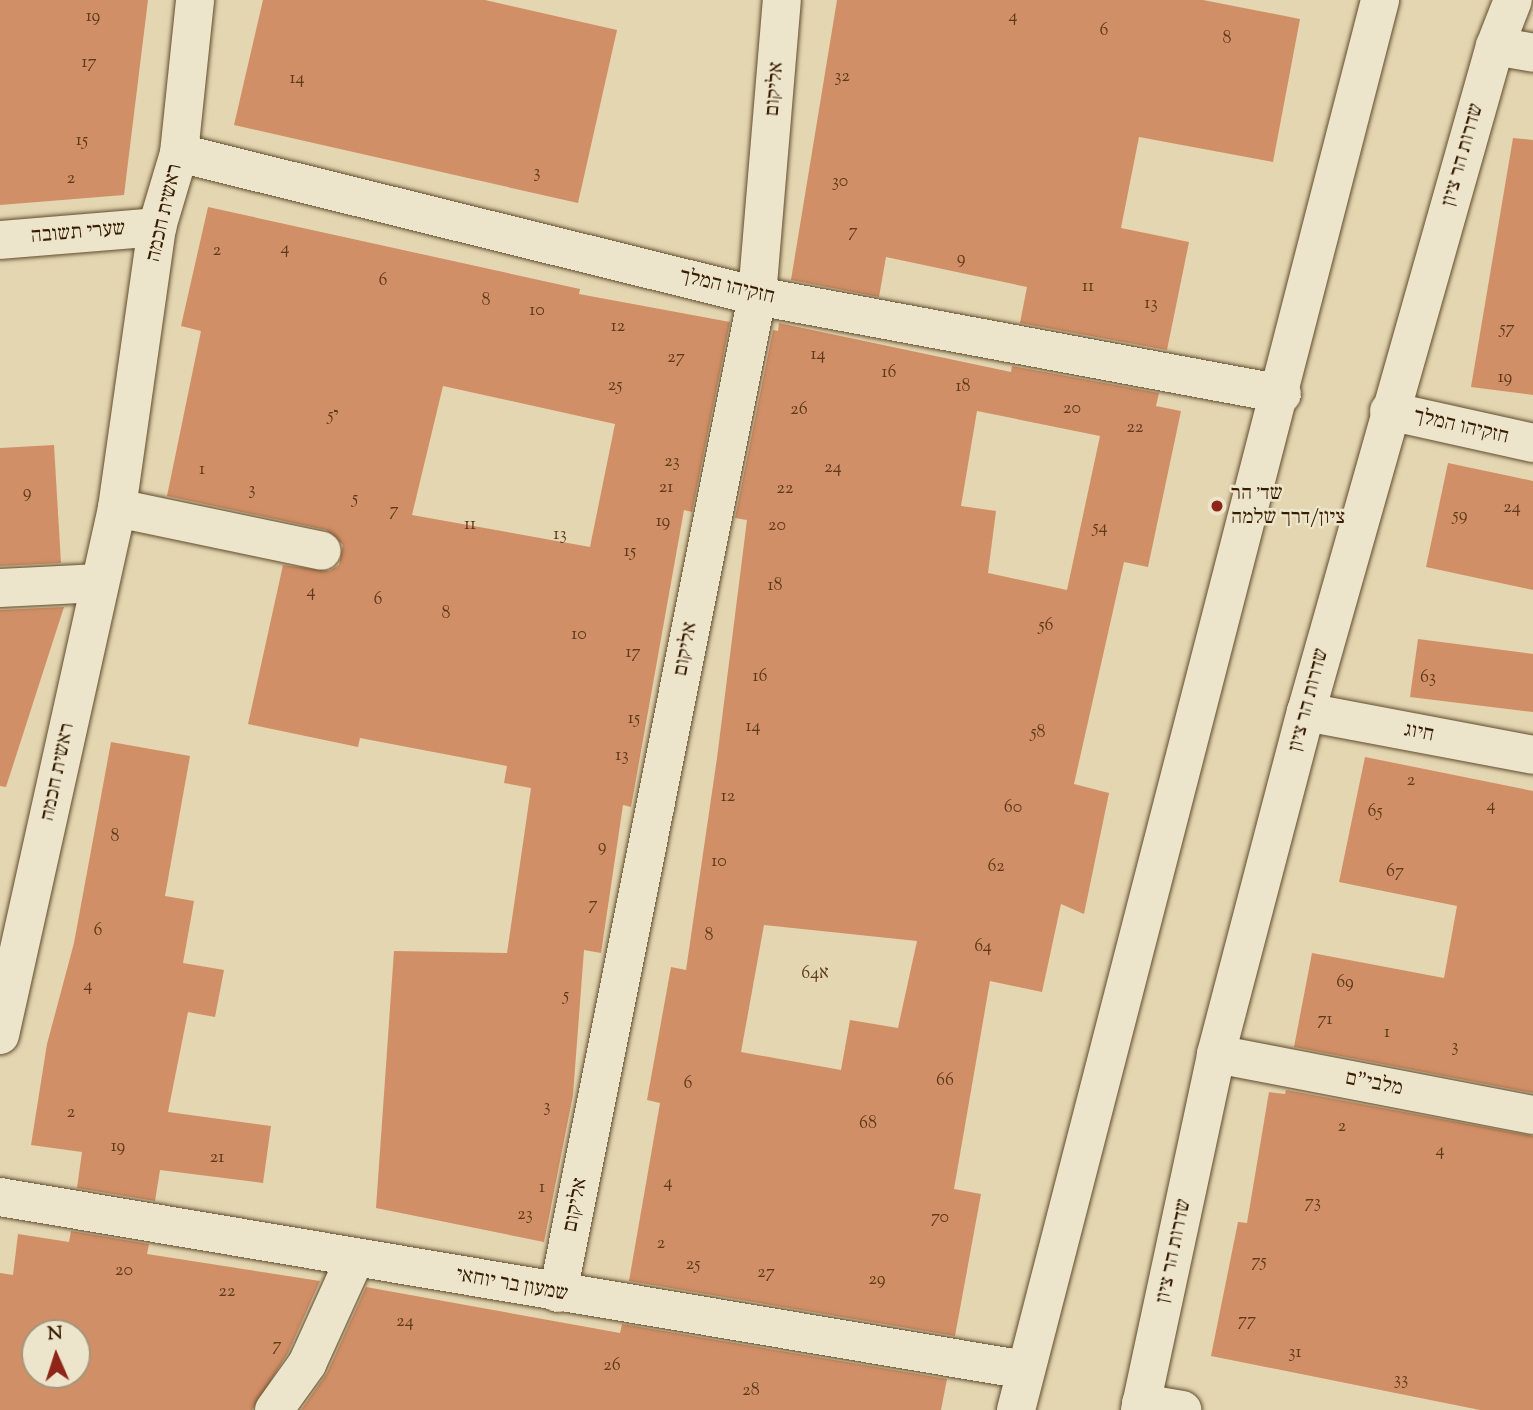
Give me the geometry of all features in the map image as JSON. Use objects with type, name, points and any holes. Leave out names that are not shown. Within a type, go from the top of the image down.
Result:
[{"type":"street","name":"ראשית חכמה","points":[[0,1035],[117,508],[157,227],[179,152],[195,0]]},
{"type":"street","name":"אליקום","points":[[558,1293],[757,296],[782,0]]},
{"type":"street","points":[[1016,1410],[1282,394],[1380,0]]},
{"type":"street","name":"שדרות הר ציון","points":[[1141,1406],[1216,1054],[1306,712],[1389,411],[1495,46],[1513,0]]},
{"type":"street","points":[[1495,46],[1533,53]]},
{"type":"street","name":"חזקיהו המלך","points":[[179,152],[757,296],[1282,394]]},
{"type":"street","name":"שערי תשובה","points":[[0,240],[157,227]]},
{"type":"street","name":"חזקיהו המלך","points":[[1389,411],[1533,443]]},
{"type":"street","points":[[117,508],[322,551]]},
{"type":"street","points":[[0,588],[100,583]]},
{"type":"street","name":"חיוג","points":[[1306,712],[1533,755]]},
{"type":"street","name":"מלבי\"ם","points":[[1216,1054],[1533,1115]]},
{"type":"street","name":"שמעון בר יוחאי","points":[[0,1197],[1025,1370]]},
{"type":"street","points":[[274,1410],[307,1364],[355,1258]]},
{"type":"street","points":[[1141,1406],[1182,1410]]},
{"type":"building","points":[[0,0],[148,0],[124,195],[0,205]]},
{"type":"building","points":[[263,0],[485,0],[617,30],[578,203],[234,125]]},
{"type":"building","points":[[837,0],[1203,0],[1300,19],[1273,162],[1139,137],[1121,228],[1189,242],[1167,350],[1020,323],[1027,287],[886,257],[879,297],[791,280]]},
{"type":"building","points":[[1513,138],[1533,140],[1533,395],[1471,387]]},
{"type":"building","points":[[208,207],[580,289],[579,294],[730,322],[692,512],[684,510],[631,807],[623,805],[601,953],[584,950],[573,1095],[544,1242],[376,1208],[394,951],[507,953],[531,788],[504,783],[507,766],[360,738],[358,747],[248,724],[283,565],[329,571],[339,565],[343,545],[326,530],[167,496],[201,331],[181,326]],"holes":[[[443,386],[615,424],[590,547],[412,515]]]},
{"type":"building","points":[[779,323],[1011,372],[1012,366],[1159,393],[1156,406],[1181,411],[1148,567],[1124,562],[1074,784],[1109,793],[1084,914],[1061,904],[1042,992],[990,981],[954,1189],[981,1194],[955,1336],[629,1281],[660,1103],[647,1100],[671,967],[686,970],[717,758],[747,520],[735,518],[773,330],[778,331]],"holes":[[[977,411],[1100,436],[1067,590],[988,573],[996,511],[961,506]],[[764,925],[917,941],[898,1028],[850,1020],[841,1070],[741,1052]]]},
{"type":"building","points":[[54,445],[61,563],[0,566],[0,448]]},
{"type":"building","points":[[1448,463],[1533,481],[1533,590],[1426,567]]},
{"type":"building","points":[[64,607],[6,787],[0,786],[0,610]]},
{"type":"building","points":[[1418,639],[1533,654],[1533,712],[1410,697]]},
{"type":"building","points":[[111,742],[190,756],[165,896],[194,901],[183,963],[224,970],[215,1017],[188,1012],[168,1112],[271,1126],[263,1183],[160,1170],[155,1201],[77,1188],[82,1152],[31,1145],[47,1044],[74,943]]},
{"type":"building","points":[[1365,757],[1533,791],[1533,1093],[1294,1047],[1312,953],[1444,978],[1457,906],[1339,882]]},
{"type":"building","points":[[1286,1090],[1533,1136],[1533,1410],[1480,1410],[1211,1356],[1238,1222],[1247,1223],[1269,1092],[1285,1094]]},
{"type":"building","points":[[71,1231],[149,1244],[147,1254],[320,1281],[288,1353],[252,1410],[0,1410],[0,1273],[13,1275],[18,1234],[69,1242]]},
{"type":"building","points":[[366,1287],[620,1333],[622,1324],[947,1379],[941,1410],[301,1410],[327,1373]]},
{"type":"place","name":"שד׳ הר ציון/דרך שלמה","points":[[1217,506]]}]
